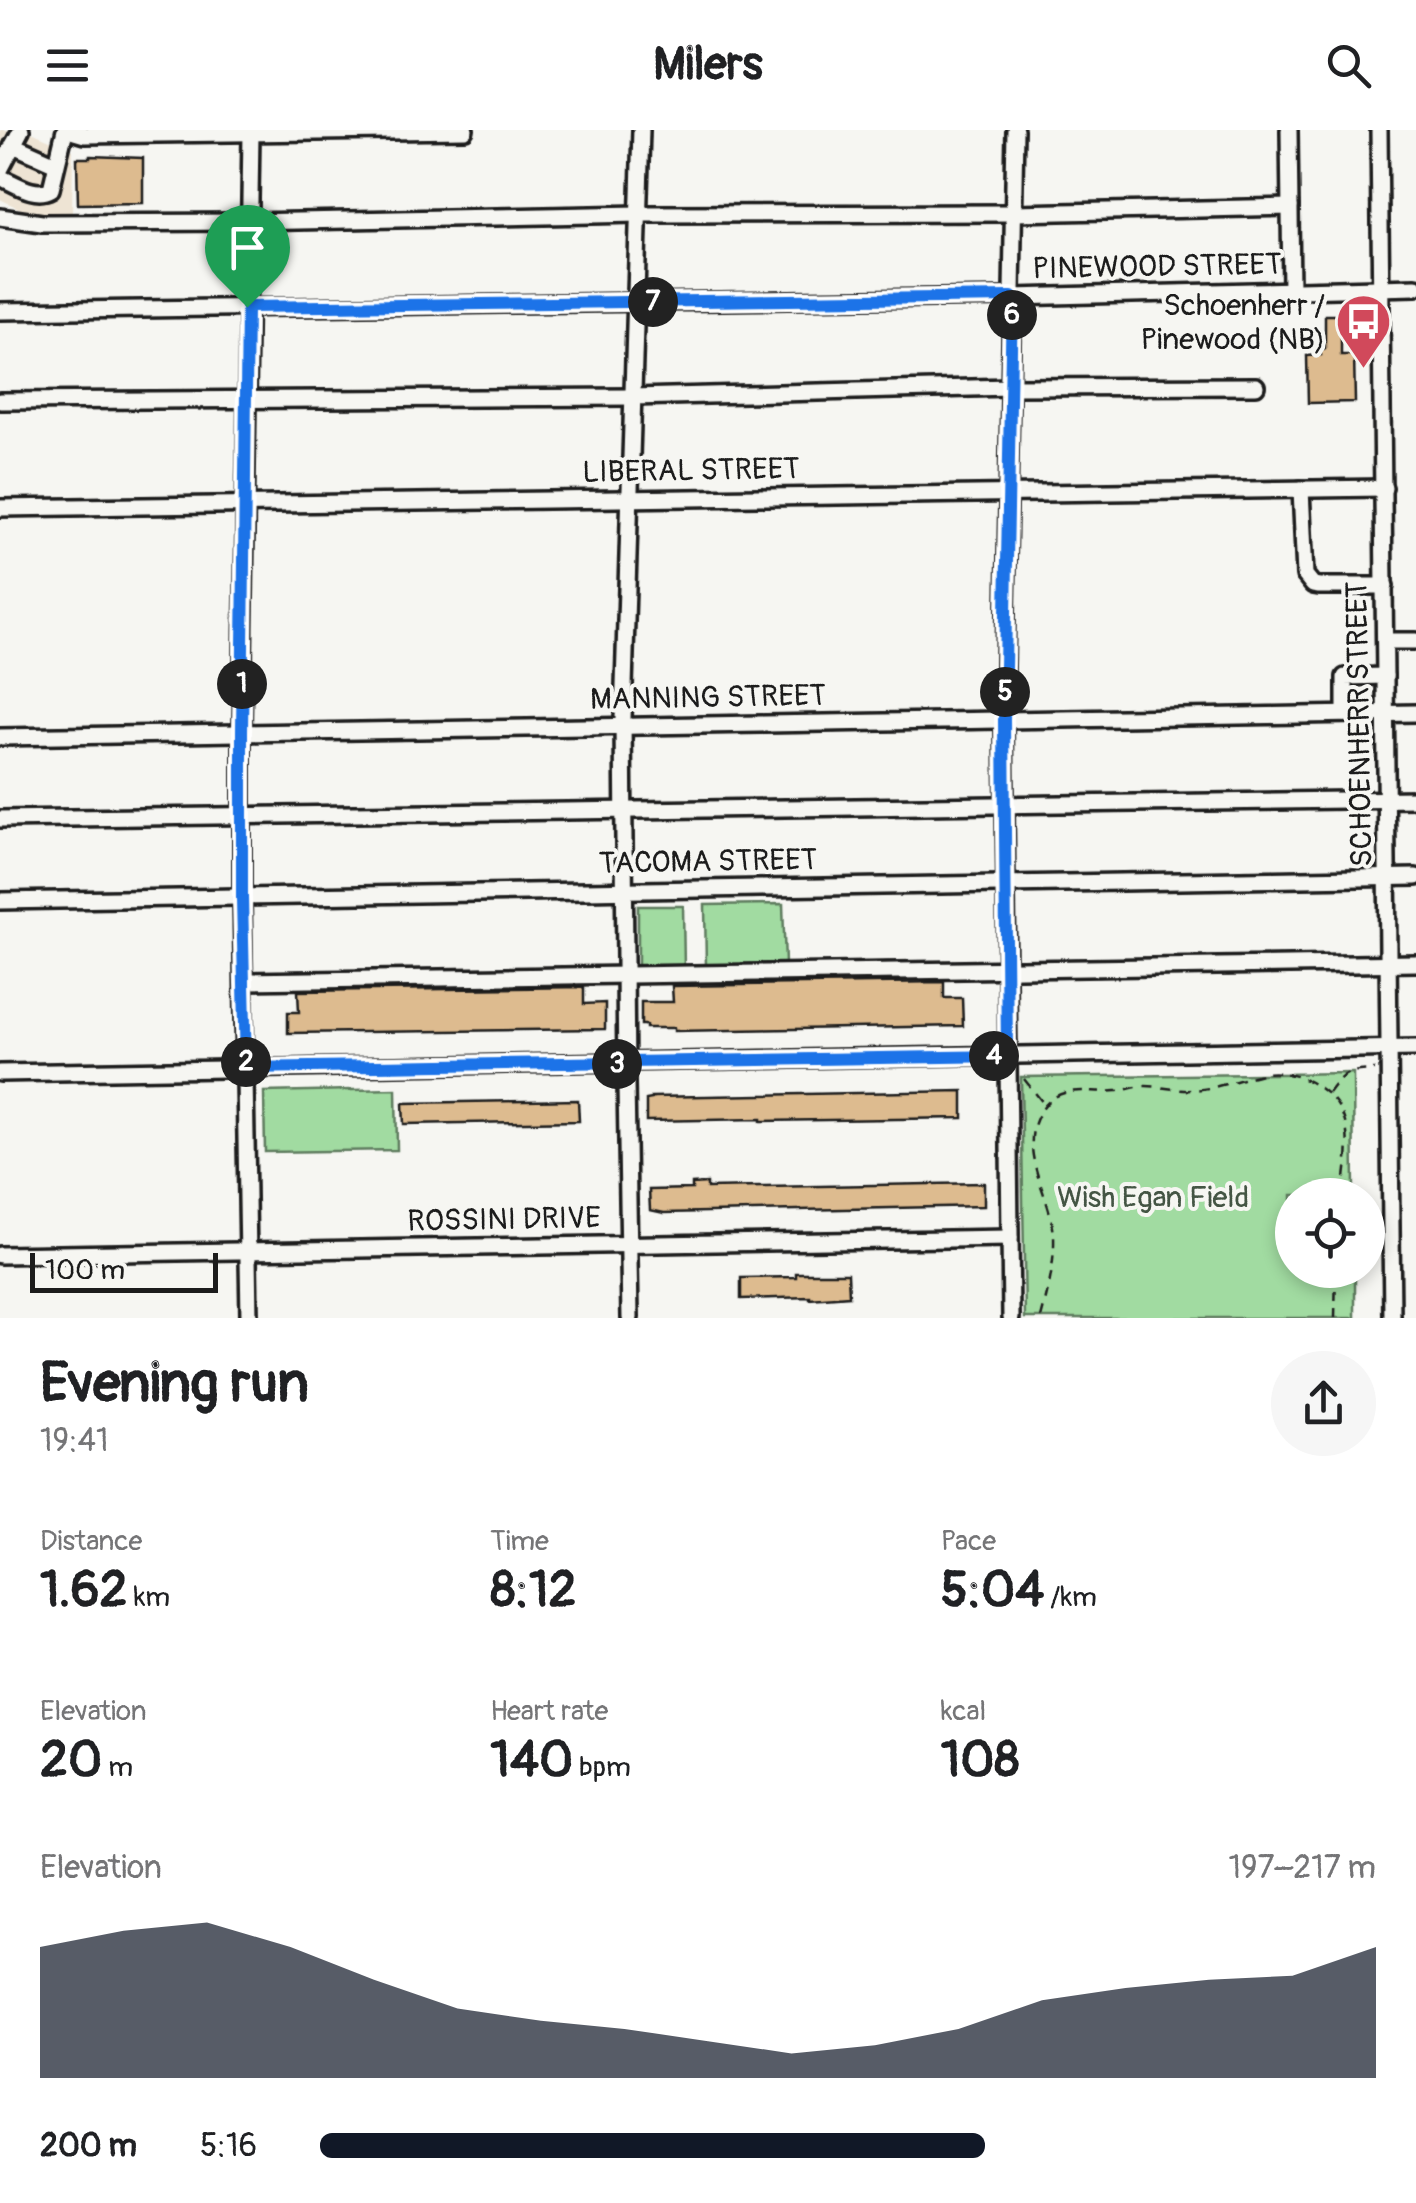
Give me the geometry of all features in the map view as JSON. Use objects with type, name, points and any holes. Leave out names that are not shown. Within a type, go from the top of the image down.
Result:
[{"type":"street","points":[[56,164],[17,137],[0,174],[37,193],[48,192],[66,130],[85,135],[465,130]]},
{"type":"street","points":[[630,1318],[624,726],[641,130]]},
{"type":"street","points":[[1011,1318],[1004,720],[1015,130]]},
{"type":"street","points":[[1289,130],[1291,290]]},
{"type":"street","name":"SCHOENHERR STREET","points":[[1379,130],[1392,1318]]},
{"type":"street","points":[[249,1318],[242,732],[250,133]]},
{"type":"street","points":[[0,218],[42,223],[249,222],[1290,207]]},
{"type":"street","name":"PINEWOOD STREET","points":[[0,311],[1012,297],[1416,286]]},
{"type":"street","points":[[0,400],[633,397],[1010,387],[1256,386]]},
{"type":"street","name":"LIBERAL STREET","points":[[0,508],[1384,488]]},
{"type":"street","points":[[1301,489],[1308,580],[1319,586],[1385,586]]},
{"type":"street","points":[[1385,640],[1416,641]]},
{"type":"street","points":[[1345,714],[1346,676],[1385,676]]},
{"type":"street","name":"MANNING STREET","points":[[0,737],[1416,713]]},
{"type":"street","points":[[0,820],[1416,799]]},
{"type":"street","name":"TACOMA STREET","points":[[0,901],[1416,877]]},
{"type":"street","points":[[244,981],[1416,963]]},
{"type":"street","points":[[0,1073],[1416,1048]]},
{"type":"street","name":"ROSSINI DRIVE","points":[[0,1255],[1010,1238]]},
{"type":"path","points":[[1327,1094],[1348,1071],[1389,1070]]},
{"type":"path","points":[[1041,1318],[1054,1240],[1052,1218],[1033,1156],[1033,1133],[1038,1114],[1064,1092],[1149,1086],[1192,1090],[1282,1072],[1313,1083],[1336,1102],[1347,1132],[1345,1178]]},
{"type":"path","points":[[1022,1077],[1045,1105]]},
{"type":"path","points":[[1334,1318],[1335,1288]]},
{"type":"shaded area","points":[[0,130],[27,130],[73,150],[72,216],[32,215],[0,199]]},
{"type":"green space","points":[[783,904],[785,965],[706,967],[705,905]]},
{"type":"green space","points":[[638,906],[683,906],[684,971],[638,971]]},
{"type":"green space","name":"Wish Egan Field","points":[[1353,1073],[1354,1178],[1275,1178],[1275,1288],[1355,1288],[1355,1318],[1025,1318],[1021,1077]]},
{"type":"green space","points":[[396,1089],[397,1150],[265,1152],[264,1092]]},
{"type":"building","points":[[77,158],[143,158],[143,203],[78,204]]},
{"type":"building","points":[[1325,315],[1337,315],[1337,321],[1341,321],[1341,355],[1354,355],[1355,402],[1308,403],[1307,356],[1321,355],[1320,349],[1325,349]]},
{"type":"building","points":[[944,982],[944,998],[962,998],[963,1026],[674,1031],[641,1025],[641,1002],[673,1002],[672,986]]},
{"type":"building","points":[[584,987],[584,1004],[605,1003],[605,1029],[288,1033],[288,1012],[299,1012],[298,991]]},
{"type":"building","points":[[963,1091],[963,1118],[646,1121],[646,1100],[652,1097]]},
{"type":"building","points":[[578,1100],[579,1121],[404,1124],[403,1103]]},
{"type":"building","points":[[707,1183],[707,1188],[984,1183],[984,1206],[664,1213],[650,1210],[649,1190],[692,1189],[692,1184]]},
{"type":"building","points":[[796,1273],[848,1273],[849,1296],[741,1299],[741,1278],[796,1277]]},
{"type":"place","name":"Schoenherr / Pinewood (NB)","points":[[1364,371]]},
{"type":"route","points":[[1012,297],[1004,720],[1007,1056],[246,1068],[242,732],[247,307],[1012,297]]}]
